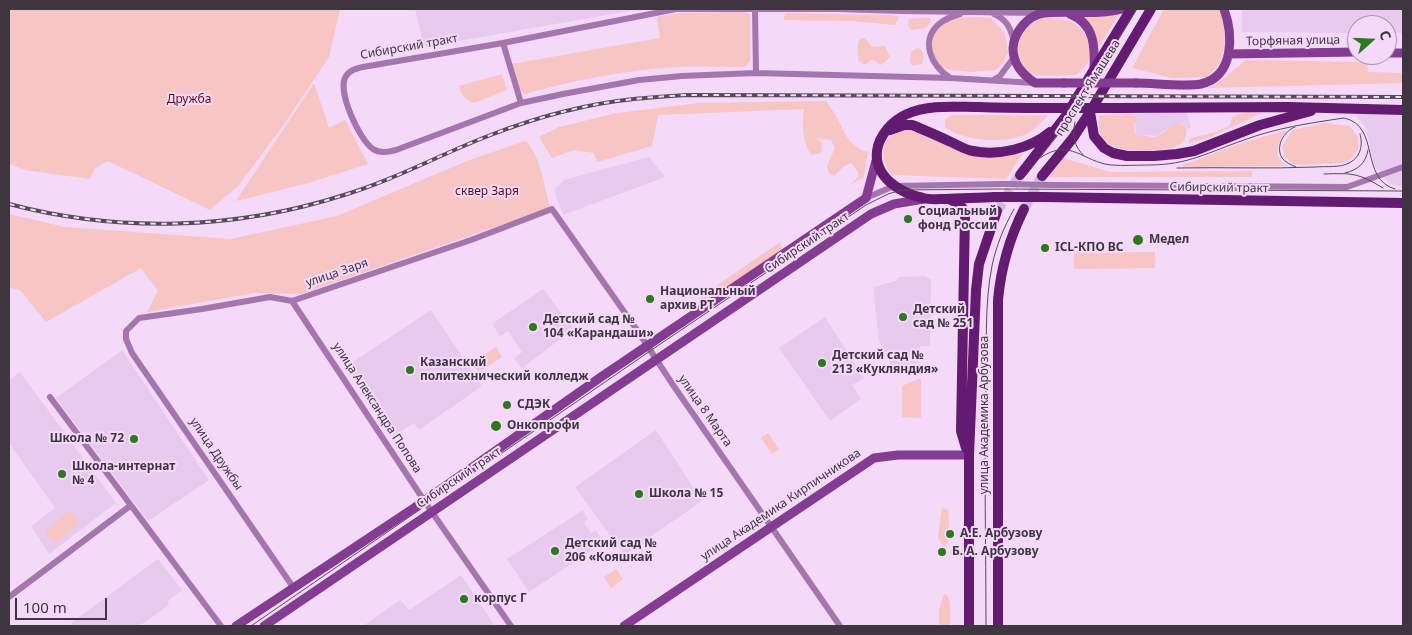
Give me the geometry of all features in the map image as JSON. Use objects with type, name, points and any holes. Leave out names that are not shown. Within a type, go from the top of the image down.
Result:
[{"type":"main road","points":[[1063,13],[1110,12],[1122,9]]},
{"type":"main road","name":"проспект Ямашева","points":[[1020,175],[1065,118],[1131,9]]},
{"type":"main road","name":"проспект Ямашева","points":[[1042,176],[1068,144],[1090,112],[1150,9]]},
{"type":"main road","name":"Торфяная улица","points":[[1034,83],[1201,84],[1215,77],[1220,72],[1229,54],[1229,27],[1224,9]]},
{"type":"main road","points":[[1034,83],[1019,70],[1014,57],[1014,41],[1024,23],[1043,13]]},
{"type":"main road","name":"Сибирский тракт","points":[[1043,13],[1063,13]]},
{"type":"main road","name":"проспект Ямашева","points":[[1063,13],[1079,18],[1092,34],[1095,51],[1094,70]]},
{"type":"main road","name":"Торфяная улица","points":[[1229,54],[1347,52]]},
{"type":"main road","points":[[866,198],[876,161],[878,144],[899,118],[922,109],[942,107],[1288,107],[1403,110]]},
{"type":"main road","points":[[1090,112],[1094,136],[1104,148],[1113,153],[1127,156],[1154,156],[1194,151],[1267,123],[1329,108]]},
{"type":"main road","points":[[886,132],[894,127],[912,125],[971,151],[1002,152],[1042,138],[1065,118]]},
{"type":"main road","points":[[876,161],[884,177],[894,186],[906,193],[924,199]]},
{"type":"main road","name":"Сибирский тракт","points":[[264,626],[871,214],[894,204],[924,199],[995,197],[1403,203]]},
{"type":"main road","name":"Сибирский тракт","points":[[236,626],[866,198]]},
{"type":"main road","points":[[948,198],[960,205],[964,209],[965,214],[961,431],[969,455]]},
{"type":"main road","name":"улица Академика Арбузова","points":[[998,626],[998,300],[1004,256],[1024,209]]},
{"type":"main road","name":"улица Академика Арбузова","points":[[969,626],[969,455],[976,290],[979,264],[997,211]]},
{"type":"main road","name":"улица Академика Кирпичникова","points":[[624,626],[874,458],[898,455],[969,455]]},
{"type":"street","name":"Сибирский тракт","points":[[1034,83],[950,78],[756,74],[682,76],[639,80],[521,104],[386,152],[375,151],[364,143],[348,111],[344,83],[346,76],[353,70],[364,66],[503,44],[677,9],[836,9],[1043,13]]},
{"type":"street","points":[[755,10],[756,74]]},
{"type":"street","points":[[950,78],[933,62],[929,42],[932,33],[939,24],[964,12]]},
{"type":"street","points":[[991,13],[1004,19],[1010,27],[1014,41]]},
{"type":"street","points":[[503,44],[521,104]]},
{"type":"street","points":[[989,81],[1000,76],[1014,57]]},
{"type":"street","name":"Сибирский тракт","points":[[866,198],[894,186],[1003,184],[1347,187],[1403,167]]},
{"type":"street","name":"улица 8 Марта","points":[[552,209],[638,330],[647,347],[840,626]]},
{"type":"street","name":"улица Заря","points":[[126,331],[140,318],[270,297],[292,300],[471,240],[552,209]]},
{"type":"street","name":"улица Александра Попова","points":[[292,300],[424,500],[511,626]]},
{"type":"street","name":"улица Дружбы","points":[[126,331],[126,339],[132,353],[293,587]]},
{"type":"street","points":[[50,397],[221,626]]},
{"type":"street","points":[[9,597],[130,506]]},
{"type":"shaded area","points":[[415,9],[641,9],[424,47]]},
{"type":"shaded area","points":[[1242,9],[1403,9],[1403,33],[1397,33],[1397,15],[1347,15],[1347,33],[1242,32]]},
{"type":"shaded area","points":[[1186,111],[1191,128],[1187,129],[1181,123],[1157,136],[1136,134],[1134,114]]},
{"type":"shaded area","points":[[1354,113],[1403,116],[1403,187],[1390,184],[1374,165],[1366,128]]},
{"type":"shaded area","points":[[649,157],[665,177],[563,215],[554,190],[564,180]]},
{"type":"shaded area","name":"Детский сад № 251","points":[[924,276],[931,279],[930,346],[920,346],[920,361],[896,376],[879,341],[873,287],[896,281],[899,277]]},
{"type":"shaded area","name":"Детский сад № 104 «Карандаши»","points":[[543,289],[574,329],[522,368],[514,358],[522,352],[508,331],[500,336],[492,324]]},
{"type":"shaded area","name":"Казанский политехнический колледж","points":[[431,310],[482,386],[419,430],[414,423],[393,437],[345,367]]},
{"type":"shaded area","name":"Детский сад № 213 «Кукляндия»","points":[[825,317],[864,378],[852,385],[861,399],[830,421],[779,348]]},
{"type":"shaded area","name":"Школа № 72","points":[[122,350],[209,480],[148,521],[56,398]]},
{"type":"shaded area","name":"Школа-интернат № 4","points":[[20,372],[116,503],[49,554],[31,526],[55,508],[9,443],[9,380]]},
{"type":"shaded area","name":"Школа № 15","points":[[656,430],[702,501],[624,555],[575,487]]},
{"type":"shaded area","name":"Детский сад № 206 «Кояшкай","points":[[583,510],[588,519],[584,522],[591,533],[596,530],[603,543],[529,592],[507,559]]},
{"type":"shaded area","points":[[158,559],[182,590],[168,601],[169,605],[139,626],[73,626],[71,623]]},
{"type":"shaded area","points":[[461,575],[495,626],[363,626],[400,600],[409,610]]},
{"type":"green space","name":"Дружба","points":[[9,9],[340,9],[329,57],[283,126],[238,186],[210,210],[108,161],[95,168],[89,179],[25,170],[9,164]]},
{"type":"green space","points":[[1164,9],[1219,9],[1225,27],[1224,48],[1219,63],[1207,77],[1172,78],[1132,68]]},
{"type":"green space","points":[[681,13],[749,13],[750,15],[750,61],[745,67],[657,68],[581,80],[525,94],[520,90],[511,64],[660,38],[657,19],[659,16]]},
{"type":"green space","points":[[785,13],[893,15],[899,17],[895,25],[854,21],[784,20]]},
{"type":"green space","points":[[1119,14],[1097,50],[1077,15]]},
{"type":"green space","points":[[930,18],[931,21],[926,28],[912,30],[908,26],[909,19]]},
{"type":"green space","points":[[952,18],[991,18],[1005,33],[1008,53],[1003,63],[996,70],[971,72],[950,70],[940,65],[932,48],[934,35],[938,28]]},
{"type":"green space","points":[[1043,18],[1057,18],[1068,21],[1076,25],[1085,34],[1090,46],[1089,58],[1087,64],[1075,75],[1035,75],[1026,70],[1019,55],[1018,42],[1030,25]]},
{"type":"green space","points":[[861,38],[865,38],[872,47],[885,46],[890,57],[881,65],[871,60],[863,64],[858,60],[858,43]]},
{"type":"green space","points":[[918,48],[922,51],[923,55],[922,64],[912,66],[910,61],[911,52]]},
{"type":"green space","points":[[1246,60],[1347,62],[1347,65],[1367,65],[1368,72],[1403,73],[1403,83],[1208,88],[1222,80]]},
{"type":"green space","points":[[502,74],[507,90],[474,103],[461,92],[459,86]]},
{"type":"green space","points":[[314,83],[329,128],[345,120],[368,164],[305,184],[236,201]]},
{"type":"green space","points":[[826,101],[851,142],[861,150],[868,152],[864,177],[850,185],[859,176],[851,163],[844,166],[834,176],[829,173],[827,166],[835,148],[831,140],[817,138],[822,143],[821,153],[811,155],[803,132],[804,109],[658,115],[652,146],[597,162],[594,153],[574,150],[552,158],[539,137],[559,127],[617,113],[699,103]]},
{"type":"green space","points":[[1246,112],[1262,113],[1208,138],[1189,143],[1191,138],[1216,132],[1229,126],[1233,116]]},
{"type":"green space","points":[[1132,114],[1140,121],[1134,122],[1135,134],[1155,137],[1175,125],[1181,124],[1186,127],[1185,138],[1182,143],[1176,146],[1157,150],[1122,149],[1107,143],[1099,130],[1100,115]]},
{"type":"green space","points":[[951,115],[1048,115],[1028,133],[1015,138],[983,140],[953,132],[945,127],[945,120]]},
{"type":"green space","points":[[1325,123],[1350,126],[1358,137],[1358,149],[1350,160],[1341,163],[1303,165],[1293,164],[1285,157],[1282,146],[1293,130]]},
{"type":"green space","points":[[910,128],[980,158],[1023,153],[1006,179],[892,175],[884,159],[884,147],[889,137],[894,133]]},
{"type":"green space","points":[[1287,130],[1277,149],[1279,159],[1288,166],[1183,167],[1183,164],[1238,144]]},
{"type":"green space","name":"сквер Заря","points":[[525,141],[535,154],[538,162],[550,208],[301,294],[254,293],[147,312],[158,291],[141,268],[46,322],[21,291],[9,287],[9,214],[65,227],[231,239],[337,216],[467,161]]},
{"type":"green space","points":[[1063,158],[1110,172],[1252,171],[1252,177],[1047,177]]},
{"type":"green space","points":[[780,242],[781,251],[702,304],[699,298]]},
{"type":"green space","points":[[1155,252],[1155,268],[1074,269],[1074,253]]},
{"type":"green space","points":[[496,347],[502,357],[479,372],[472,363]]},
{"type":"green space","points":[[921,379],[921,418],[902,417],[902,386]]},
{"type":"green space","points":[[768,433],[779,449],[772,454],[761,438]]},
{"type":"green space","points":[[942,508],[948,510],[950,536],[946,546],[942,545],[938,537]]},
{"type":"green space","points":[[70,511],[80,524],[54,544],[44,531]]},
{"type":"green space","points":[[616,569],[623,579],[611,588],[604,577]]},
{"type":"green space","points":[[944,594],[948,596],[950,604],[950,626],[939,626],[939,609]]},
{"type":"tunnel","points":[[997,211],[1020,175]]},
{"type":"tunnel","points":[[1024,209],[1042,176]]},
{"type":"tram line","points":[[1026,175],[1069,121],[1137,9]]},
{"type":"tram line","points":[[1040,158],[1051,152],[1068,150],[1092,160],[1111,165],[1175,163],[1198,157],[1268,132],[1344,118],[1355,123],[1363,131],[1377,175],[1384,183],[1395,189]]},
{"type":"tram line","points":[[1075,122],[1075,140],[1084,156]]},
{"type":"tram line","points":[[1295,127],[1284,135],[1280,144],[1280,153],[1283,159],[1296,167]]},
{"type":"tram line","points":[[1177,168],[1341,166],[1349,163],[1359,154],[1361,146],[1360,134]]},
{"type":"tram line","points":[[1345,173],[1361,165],[1368,150]]},
{"type":"tram line","points":[[1324,174],[1355,175],[1383,188]]},
{"type":"tram line","points":[[251,626],[650,351],[866,205],[888,194],[901,190],[1000,189],[1403,191]]},
{"type":"tram line","points":[[986,626],[986,328],[989,281],[996,251],[1014,209]]},
{"type":"railway","points":[[9,204],[92,220],[135,223],[177,224],[261,215],[303,207],[363,189],[523,123],[597,104],[653,97],[686,95],[1403,97]]},
{"type":"place","name":"Социальный фонд России","points":[[908,219]]},
{"type":"place","name":"Медел","points":[[1138,240]]},
{"type":"place","name":"ICL-КПО ВС","points":[[1045,248]]},
{"type":"place","name":"Национальный архив РТ","points":[[650,299]]},
{"type":"place","name":"Детский сад № 251","points":[[903,317]]},
{"type":"place","name":"Детский сад № 104 «Карандаши»","points":[[533,327]]},
{"type":"place","name":"Детский сад № 213 «Кукляндия»","points":[[822,363]]},
{"type":"place","name":"Казанский политехнический колледж","points":[[410,370]]},
{"type":"place","name":"СДЭК","points":[[507,405]]},
{"type":"place","name":"Онкопрофи","points":[[496,426]]},
{"type":"place","name":"Школа № 72","points":[[134,439]]},
{"type":"place","name":"Школа-интернат № 4","points":[[62,474]]},
{"type":"place","name":"Школа № 15","points":[[639,494]]},
{"type":"place","name":"А.Е. Арбузову","points":[[950,534]]},
{"type":"place","name":"Детский сад № 206 «Кояшкай","points":[[555,551]]},
{"type":"place","name":"Б. А. Арбузову","points":[[942,552]]},
{"type":"place","name":"корпус Г","points":[[464,599]]}]
